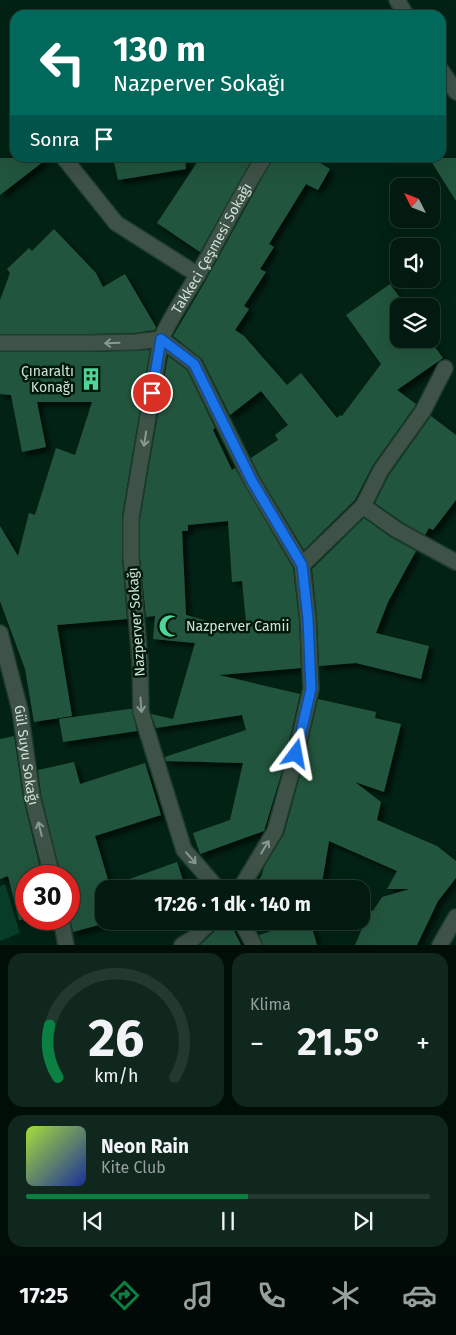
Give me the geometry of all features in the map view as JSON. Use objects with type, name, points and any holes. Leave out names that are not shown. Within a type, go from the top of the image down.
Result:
[{"type":"street","points":[[446,76],[455,88]]},
{"type":"street","points":[[67,162],[116,223],[198,274]]},
{"type":"street","name":"Takkeci Çeşmesi Sokağı","points":[[161,339],[244,187],[261,162]]},
{"type":"street","points":[[0,343],[136,342],[161,339],[194,364],[252,481],[302,565],[308,619],[311,689],[275,831],[245,880]]},
{"type":"street","name":"Nazperver Sokağı","points":[[161,339],[131,518],[130,557],[140,661],[141,712],[184,850],[210,880]]},
{"type":"street","points":[[302,565],[363,506],[381,470],[423,411],[445,368]]},
{"type":"street","points":[[363,506],[397,530],[456,562]]},
{"type":"street","name":"Gül Suyu Sokağı","points":[[0,633],[20,710],[32,796],[49,865]]},
{"type":"street","points":[[440,945],[456,918]]},
{"type":"street","points":[[63,930],[66,945]]},
{"type":"street","points":[[182,945],[194,938],[202,930]]},
{"type":"street","points":[[246,930],[254,945]]},
{"type":"green space","points":[[5,884],[15,917],[15,930],[19,930],[20,933],[0,941],[0,886]]},
{"type":"building","points":[[0,158],[10,158],[10,162],[43,162],[0,195]]},
{"type":"building","points":[[446,158],[456,158],[456,201],[432,162],[446,162]]},
{"type":"building","points":[[114,162],[185,162],[186,169],[118,180]]},
{"type":"building","points":[[197,162],[251,162],[200,252],[157,223]]},
{"type":"building","points":[[271,162],[319,162],[330,169],[318,190],[306,184],[269,244],[274,247],[260,269],[266,272],[244,306],[249,309],[235,330],[244,336],[287,385],[301,373],[337,418],[340,415],[342,416],[381,364],[346,315],[390,284],[390,288],[393,288],[400,298],[390,298],[390,348],[436,348],[443,358],[397,390],[416,404],[415,406],[373,465],[355,500],[304,550],[260,477],[251,458],[278,440],[275,435],[288,425],[261,391],[230,415],[202,359],[173,336]]},
{"type":"building","points":[[54,229],[96,273],[103,287],[125,274],[156,327],[155,330],[135,333],[0,334],[0,300],[10,273],[7,269],[29,248],[32,251]]},
{"type":"building","points":[[150,350],[122,516],[122,558],[127,619],[57,625],[72,716],[34,722],[25,669],[0,601],[0,526],[18,556],[29,513],[35,515],[56,448],[75,455],[92,402],[37,402],[46,447],[22,452],[11,395],[0,394],[0,352]]},
{"type":"building","points":[[168,356],[187,370],[215,428],[213,430],[232,470],[235,468],[293,568],[299,620],[301,668],[219,675],[300,694],[283,768],[264,831],[200,854],[193,833],[230,820],[243,763],[166,761],[165,757],[246,730],[242,715],[156,728],[151,714],[173,719],[195,643],[153,639],[155,616],[146,617],[140,557],[140,519]],"holes":[[[228,521],[232,582],[242,581],[247,632],[186,615],[182,531],[188,531],[188,525]]]},
{"type":"building","points":[[431,416],[456,435],[456,500],[433,530],[429,528],[425,535],[375,503],[389,475]]},
{"type":"building","points":[[364,518],[392,538],[416,551],[388,602],[376,633],[429,646],[421,679],[356,663],[319,666],[312,569]]},
{"type":"building","points":[[318,699],[376,712],[375,718],[401,724],[384,792],[355,782],[381,802],[377,820],[437,846],[456,861],[456,878],[438,901],[417,945],[355,945],[361,930],[370,930],[370,910],[373,911],[382,897],[410,889],[387,889],[397,871],[329,841],[322,880],[258,880],[284,834]]},
{"type":"building","points":[[132,709],[137,731],[63,742],[59,719]]},
{"type":"building","points":[[14,736],[23,798],[39,865],[15,865],[15,904],[8,876],[0,879],[0,739]]},
{"type":"building","points":[[74,762],[80,784],[145,763],[161,815],[95,836],[108,880],[95,880],[95,926],[73,932],[73,930],[80,930],[80,865],[58,865],[41,794],[38,770]]},
{"type":"building","points":[[177,862],[183,880],[127,880]]},
{"type":"building","points":[[216,930],[234,930],[241,945],[200,945]]},
{"type":"building","points":[[275,930],[313,930],[317,945],[263,945],[259,935]]},
{"type":"place","name":"Çınaraltı Konağı","points":[[91,379]]},
{"type":"place","name":"Nazperver Camii","points":[[170,626]]},
{"type":"route","points":[[152,393],[161,339],[194,364],[252,481],[302,565],[308,619],[311,689],[296,754]]}]
